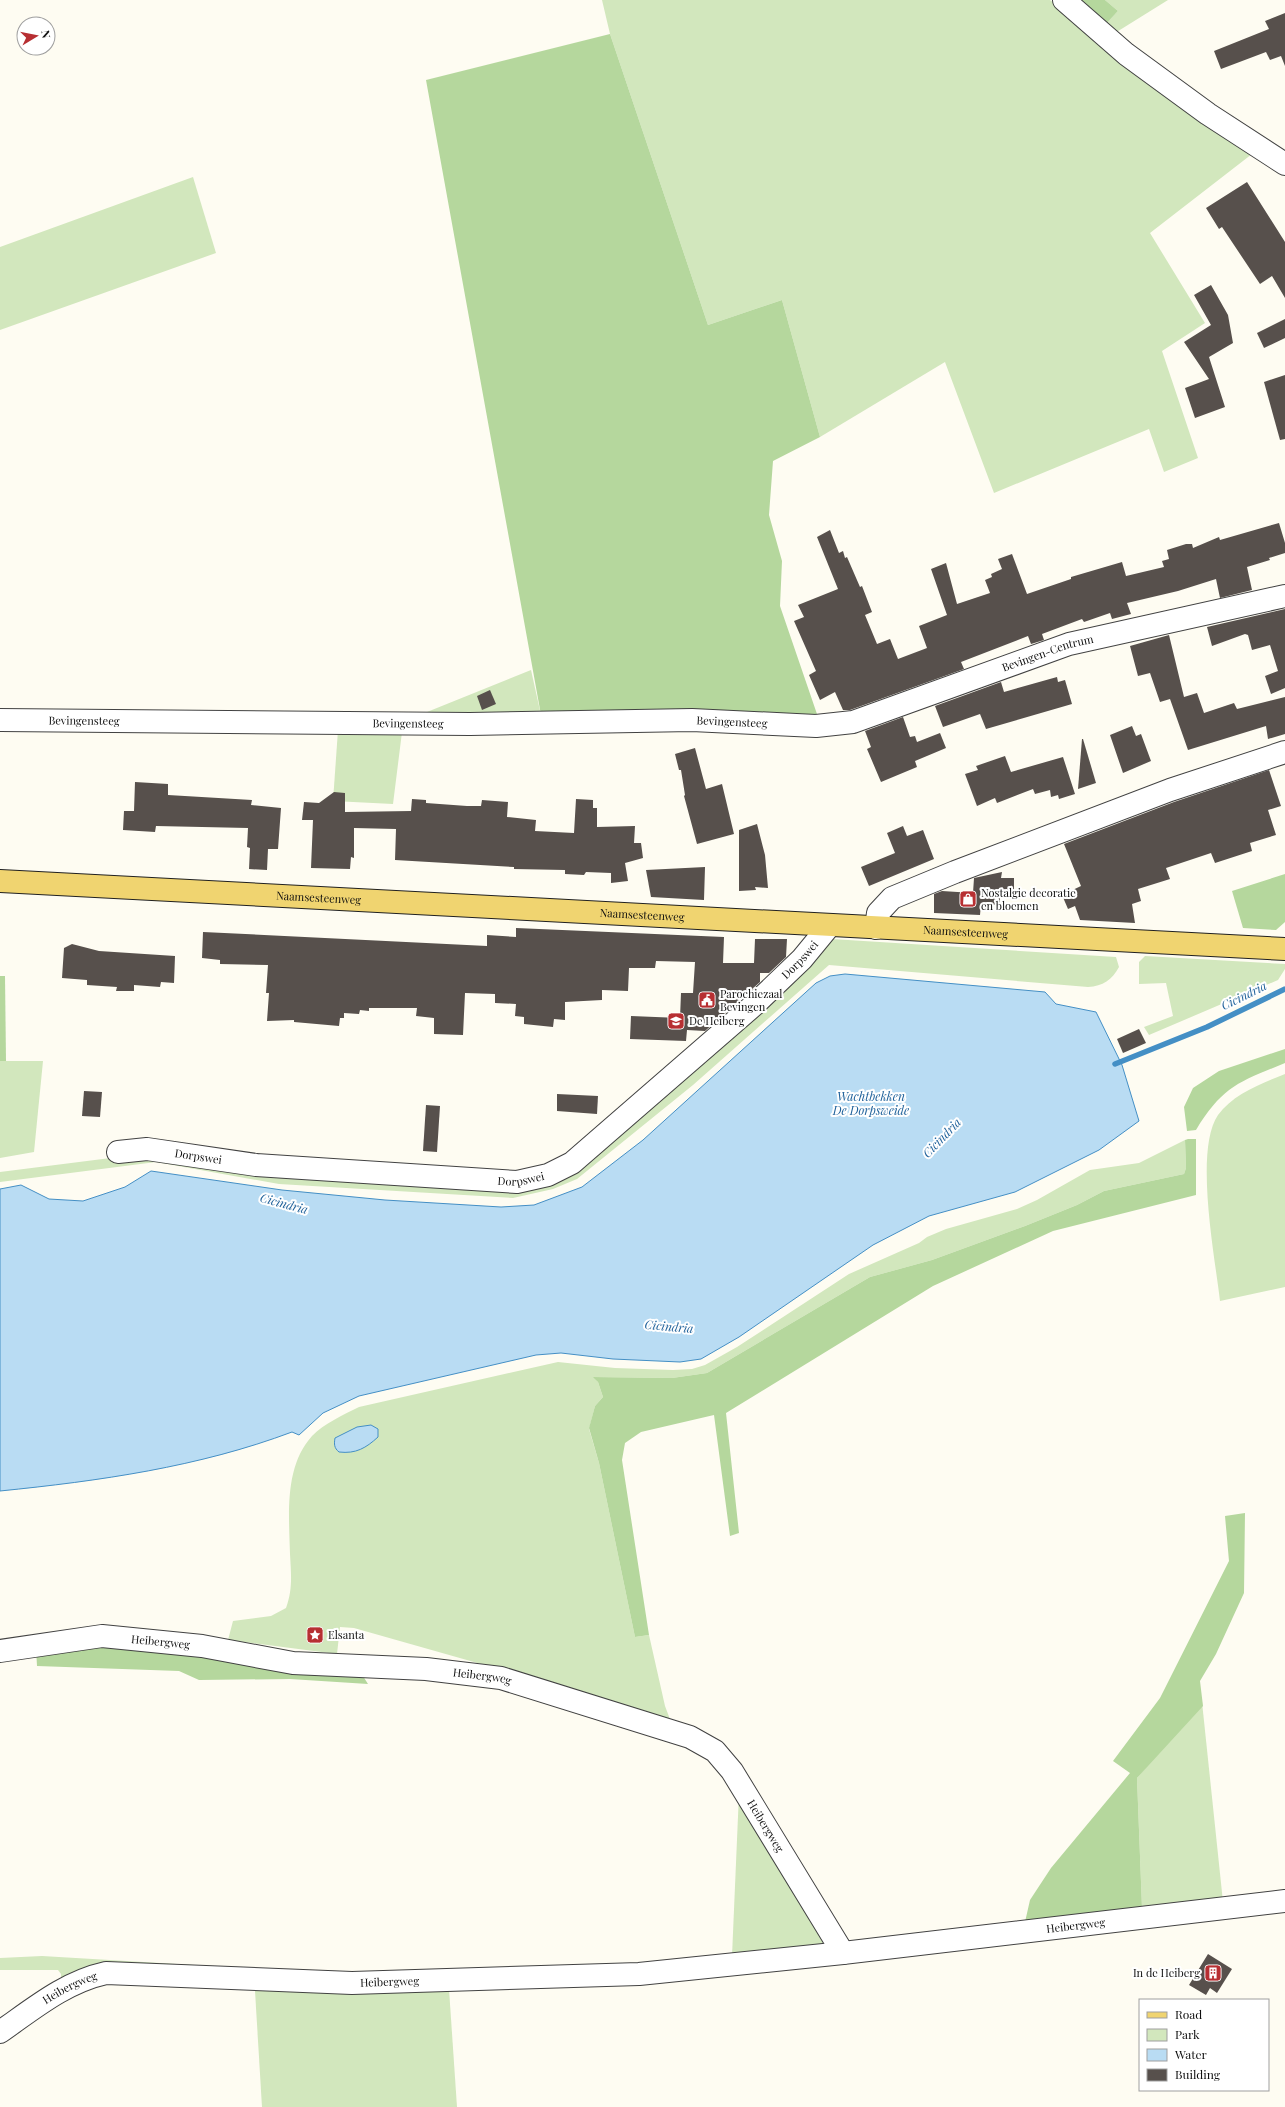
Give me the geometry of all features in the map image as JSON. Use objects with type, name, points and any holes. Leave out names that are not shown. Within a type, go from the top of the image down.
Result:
[{"type":"main road","name":"Naamsesteenweg","points":[[0,881],[1285,949]]},
{"type":"street","points":[[1064,0],[1132,58],[1208,114],[1285,163]]},
{"type":"street","name":"Bevingen-Centrum","points":[[816,726],[853,722],[1069,644],[1285,596]]},
{"type":"street","name":"Bevingensteeg","points":[[0,720],[470,724],[692,720],[816,726]]},
{"type":"street","points":[[876,928],[878,913],[892,898],[962,869],[1170,790],[1285,752]]},
{"type":"street","name":"Dorpswei","points":[[118,1152],[147,1149],[256,1165],[472,1180],[517,1182],[548,1176],[572,1163],[754,1006],[802,959],[830,925]]},
{"type":"street","name":"Heibergweg","points":[[0,1651],[102,1636],[202,1646],[293,1663],[426,1669],[501,1678],[690,1737],[715,1751],[732,1771],[843,1953]]},
{"type":"street","name":"Heibergweg","points":[[0,2032],[55,1994],[85,1977],[106,1973],[352,1983],[487,1980],[639,1974],[843,1953],[1285,1901]]},
{"type":"green space","points":[[602,0],[1050,0],[1252,154],[1150,233],[1205,323],[1162,351],[1198,458],[1164,472],[1149,429],[994,493],[945,362],[820,437],[782,300],[708,325],[610,34]]},
{"type":"green space","points":[[1076,0],[1105,0],[1118,11],[1105,25]]},
{"type":"green space","points":[[1105,0],[1168,0],[1115,33],[1105,25],[1118,11]]},
{"type":"green space","points":[[610,34],[708,325],[782,300],[820,437],[773,461],[769,515],[782,561],[780,606],[818,717],[541,715],[426,80]]},
{"type":"green space","points":[[193,177],[216,253],[0,330],[0,247]]},
{"type":"green space","points":[[531,670],[541,715],[422,714]]},
{"type":"green space","points":[[338,730],[402,732],[393,804],[333,801]]},
{"type":"green space","points":[[1285,874],[1285,922],[1276,930],[1243,928],[1232,891]]},
{"type":"green space","points":[[832,939],[1116,957],[1119,967],[1110,979],[1103,984],[1088,987],[829,965],[693,1085],[577,1179],[553,1189],[513,1198],[279,1184],[156,1162],[0,1182],[0,1172],[158,1152],[538,1184],[690,1071],[822,952]]},
{"type":"green space","points":[[1145,956],[1285,964],[1285,969],[1278,980],[1149,1035],[1144,1027],[1173,1016],[1166,983],[1139,984],[1139,962]]},
{"type":"green space","points":[[0,976],[5,976],[6,1061],[0,1061]]},
{"type":"green space","points":[[1285,1049],[1285,1063],[1255,1075],[1233,1087],[1215,1104],[1196,1130],[1187,1131],[1184,1107],[1193,1088],[1219,1071]]},
{"type":"green space","points":[[0,1061],[43,1061],[34,1152],[0,1158]]},
{"type":"green space","points":[[1285,1074],[1285,1287],[1220,1301],[1208,1205],[1207,1153],[1211,1131],[1218,1115],[1232,1101],[1248,1090]]},
{"type":"green space","points":[[1196,1139],[1196,1195],[1053,1231],[933,1286],[726,1413],[739,1533],[730,1536],[714,1415],[641,1432],[625,1443],[622,1460],[649,1635],[635,1637],[599,1463],[589,1428],[595,1406],[603,1397],[598,1382],[593,1377],[672,1378],[707,1373],[870,1277],[932,1260],[1025,1226],[1077,1205],[1104,1191],[1184,1174],[1186,1168],[1185,1140]]},
{"type":"green space","points":[[1185,1140],[1186,1168],[1184,1174],[1104,1191],[1077,1205],[1025,1226],[932,1260],[870,1277],[707,1373],[672,1378],[594,1377],[598,1382],[603,1397],[595,1406],[589,1429],[599,1463],[635,1637],[649,1635],[665,1706],[671,1722],[602,1702],[511,1669],[488,1666],[354,1628],[340,1627],[337,1654],[228,1640],[233,1621],[271,1616],[286,1608],[290,1594],[291,1581],[289,1508],[292,1477],[303,1448],[312,1436],[328,1423],[341,1416],[359,1407],[558,1362],[615,1368],[673,1370],[692,1369],[705,1365],[737,1347],[849,1274],[919,1243],[927,1237],[946,1229],[1017,1209],[1037,1200],[1090,1170],[1139,1163]]},
{"type":"green space","points":[[1245,1513],[1244,1593],[1216,1654],[1200,1681],[1203,1706],[1137,1778],[1142,1908],[1025,1922],[1030,1900],[1051,1868],[1130,1773],[1113,1761],[1160,1698],[1229,1561],[1225,1516]]},
{"type":"green space","points":[[97,1642],[361,1673],[368,1684],[290,1679],[199,1680],[179,1671],[37,1666],[36,1648]]},
{"type":"green space","points":[[1202,1702],[1223,1902],[1142,1908],[1137,1778]]},
{"type":"green space","points":[[739,1793],[828,1946],[732,1956]]},
{"type":"green space","points":[[42,1956],[205,1966],[61,1982],[61,1974],[58,1970],[0,1970],[0,1958]]},
{"type":"green space","points":[[449,1989],[457,2107],[262,2107],[255,1991]]},
{"type":"water","name":"Wachtbekken De Dorpsweide","points":[[845,974],[1045,992],[1056,1004],[1096,1012],[1122,1065],[1139,1121],[1099,1150],[1015,1192],[929,1216],[873,1245],[739,1337],[701,1359],[680,1362],[613,1359],[561,1353],[536,1355],[359,1396],[323,1413],[299,1435],[292,1432],[221,1455],[148,1471],[0,1491],[0,1189],[21,1185],[49,1199],[83,1201],[125,1187],[151,1171],[282,1190],[385,1200],[501,1207],[534,1205],[582,1187],[643,1140],[816,983],[830,976]]},
{"type":"water","points":[[371,1425],[378,1429],[378,1437],[369,1444],[351,1452],[339,1452],[336,1449],[335,1438],[357,1427]]},
{"type":"building","points":[[1285,13],[1285,66],[1281,56],[1270,60],[1266,52],[1221,69],[1214,51],[1269,29],[1265,21]]},
{"type":"building","points":[[1247,182],[1285,242],[1285,298],[1272,276],[1260,284],[1222,227],[1219,229],[1206,208]]},
{"type":"building","points":[[1211,285],[1228,315],[1233,343],[1209,357],[1225,407],[1195,418],[1185,388],[1209,379],[1184,342],[1211,325],[1194,295]]},
{"type":"building","points":[[1285,319],[1285,338],[1264,348],[1257,333]]},
{"type":"building","points":[[1285,375],[1285,439],[1280,440],[1264,382]]},
{"type":"building","points":[[1279,523],[1285,543],[1285,553],[1269,558],[1270,560],[1247,567],[1252,590],[1220,598],[1216,579],[1178,591],[1127,603],[1131,614],[1112,619],[1110,613],[1084,622],[1082,619],[1042,634],[1044,640],[1031,644],[1028,636],[961,662],[964,669],[850,710],[843,710],[835,692],[820,700],[809,675],[816,671],[794,621],[804,617],[798,605],[838,589],[817,537],[830,530],[839,553],[843,551],[860,587],[862,586],[872,612],[865,615],[877,644],[890,639],[898,659],[927,648],[919,626],[947,615],[931,569],[946,563],[957,604],[990,593],[985,580],[992,577],[991,574],[1002,569],[998,559],[1012,554],[1027,594],[1071,579],[1071,577],[1122,562],[1126,576],[1164,567],[1162,561],[1169,559],[1167,550],[1186,544],[1192,544],[1193,548],[1219,537],[1220,540]]},
{"type":"building","points":[[1285,609],[1285,688],[1271,694],[1265,676],[1278,671],[1270,645],[1252,650],[1248,635],[1245,634],[1212,646],[1207,627]]},
{"type":"building","points":[[1169,635],[1184,697],[1197,693],[1204,713],[1234,703],[1237,709],[1285,697],[1285,734],[1268,739],[1266,726],[1188,750],[1170,699],[1160,702],[1150,673],[1138,676],[1130,646]]},
{"type":"building","points":[[1057,677],[1058,682],[1065,680],[1072,704],[986,729],[980,714],[943,727],[935,706],[1001,682],[1004,692]]},
{"type":"building","points":[[490,690],[496,704],[482,710],[477,696]]},
{"type":"building","points":[[903,717],[910,737],[915,736],[917,742],[940,733],[946,748],[915,761],[917,767],[881,782],[867,749],[871,747],[865,731]]},
{"type":"building","points":[[1132,726],[1136,736],[1141,734],[1151,761],[1123,773],[1110,735]]},
{"type":"building","points":[[1082,739],[1096,783],[1078,789]]},
{"type":"building","points":[[695,748],[706,789],[722,784],[734,834],[697,844],[684,796],[681,770],[679,770],[675,754]]},
{"type":"building","points":[[1005,756],[1011,772],[1063,757],[1075,794],[1059,799],[1058,795],[1051,797],[1050,790],[1035,794],[1033,789],[997,803],[995,798],[977,806],[965,774],[978,770],[976,766]]},
{"type":"building","points":[[1269,770],[1281,806],[1268,810],[1276,835],[1250,843],[1252,851],[1215,863],[1211,853],[1166,868],[1170,879],[1138,889],[1141,901],[1132,904],[1135,923],[1080,920],[1075,906],[1068,909],[1062,895],[1081,886],[1064,844],[1174,802]]},
{"type":"building","points":[[135,782],[168,784],[168,795],[252,800],[251,805],[281,808],[278,849],[268,849],[267,870],[249,869],[250,848],[247,847],[248,828],[156,826],[155,832],[123,830],[124,811],[134,811]]},
{"type":"building","points":[[334,792],[345,793],[345,812],[411,811],[412,799],[426,800],[426,803],[467,806],[481,806],[482,800],[508,802],[507,817],[536,820],[535,831],[574,833],[576,799],[593,800],[593,808],[597,808],[597,827],[635,826],[634,843],[641,843],[643,858],[625,863],[628,881],[611,883],[611,873],[586,872],[584,875],[565,874],[565,870],[514,869],[514,867],[395,860],[396,829],[354,828],[354,858],[351,857],[350,869],[311,868],[313,820],[302,820],[304,802],[319,803]]},
{"type":"building","points":[[757,824],[765,855],[768,888],[755,887],[756,890],[739,891],[739,830]]},
{"type":"building","points":[[903,826],[907,836],[923,830],[934,859],[869,886],[861,867],[895,853],[887,833]]},
{"type":"building","points":[[705,867],[704,900],[651,897],[646,870]]},
{"type":"building","name":"Nostalgie decoratie en bloemen","points":[[1002,872],[1001,878],[1014,878],[1014,893],[1000,893],[1000,905],[981,904],[980,915],[934,913],[934,894],[942,891],[973,893],[974,878]]},
{"type":"building","points":[[516,928],[724,937],[723,963],[754,963],[755,939],[787,939],[786,957],[769,973],[760,973],[760,982],[705,1031],[687,1030],[686,1041],[630,1039],[631,1016],[680,1018],[681,993],[693,993],[695,962],[656,961],[655,968],[629,968],[628,991],[602,990],[602,1000],[565,1002],[565,1020],[554,1019],[553,1027],[524,1024],[524,1017],[515,1016],[516,1004],[495,1003],[495,994],[465,993],[463,1035],[434,1034],[434,1018],[416,1016],[417,1008],[369,1008],[369,1011],[360,1010],[359,1014],[344,1013],[344,1018],[340,1018],[339,1026],[294,1022],[294,1020],[267,1021],[269,993],[266,993],[268,965],[220,964],[220,960],[202,958],[203,932],[487,946],[487,935],[516,937]]},
{"type":"building","points":[[72,944],[99,951],[175,956],[174,983],[161,982],[160,987],[134,985],[134,991],[116,991],[117,987],[87,985],[87,980],[62,978],[64,948]]},
{"type":"building","points":[[1139,1029],[1146,1043],[1123,1053],[1117,1039]]},
{"type":"building","points":[[84,1091],[102,1092],[100,1117],[82,1116]]},
{"type":"building","points":[[557,1094],[598,1096],[597,1114],[557,1111]]},
{"type":"building","points":[[426,1105],[440,1106],[437,1152],[423,1151]]},
{"type":"building","name":"In de Heiberg","points":[[1208,1954],[1232,1969],[1217,1993],[1210,1988],[1206,1995],[1189,1985]]},
{"type":"waterway","name":"Cicindria","points":[[1115,1064],[1207,1027],[1285,989]]},
{"type":"place","name":"Nostalgie decoratie en bloemen","points":[[968,899]]},
{"type":"place","name":"Parochiezaal Bevingen","points":[[707,1000]]},
{"type":"place","name":"De Heiberg","points":[[676,1021]]},
{"type":"place","name":"Elsanta","points":[[315,1635]]},
{"type":"place","name":"In de Heiberg","points":[[1213,1973]]}]
